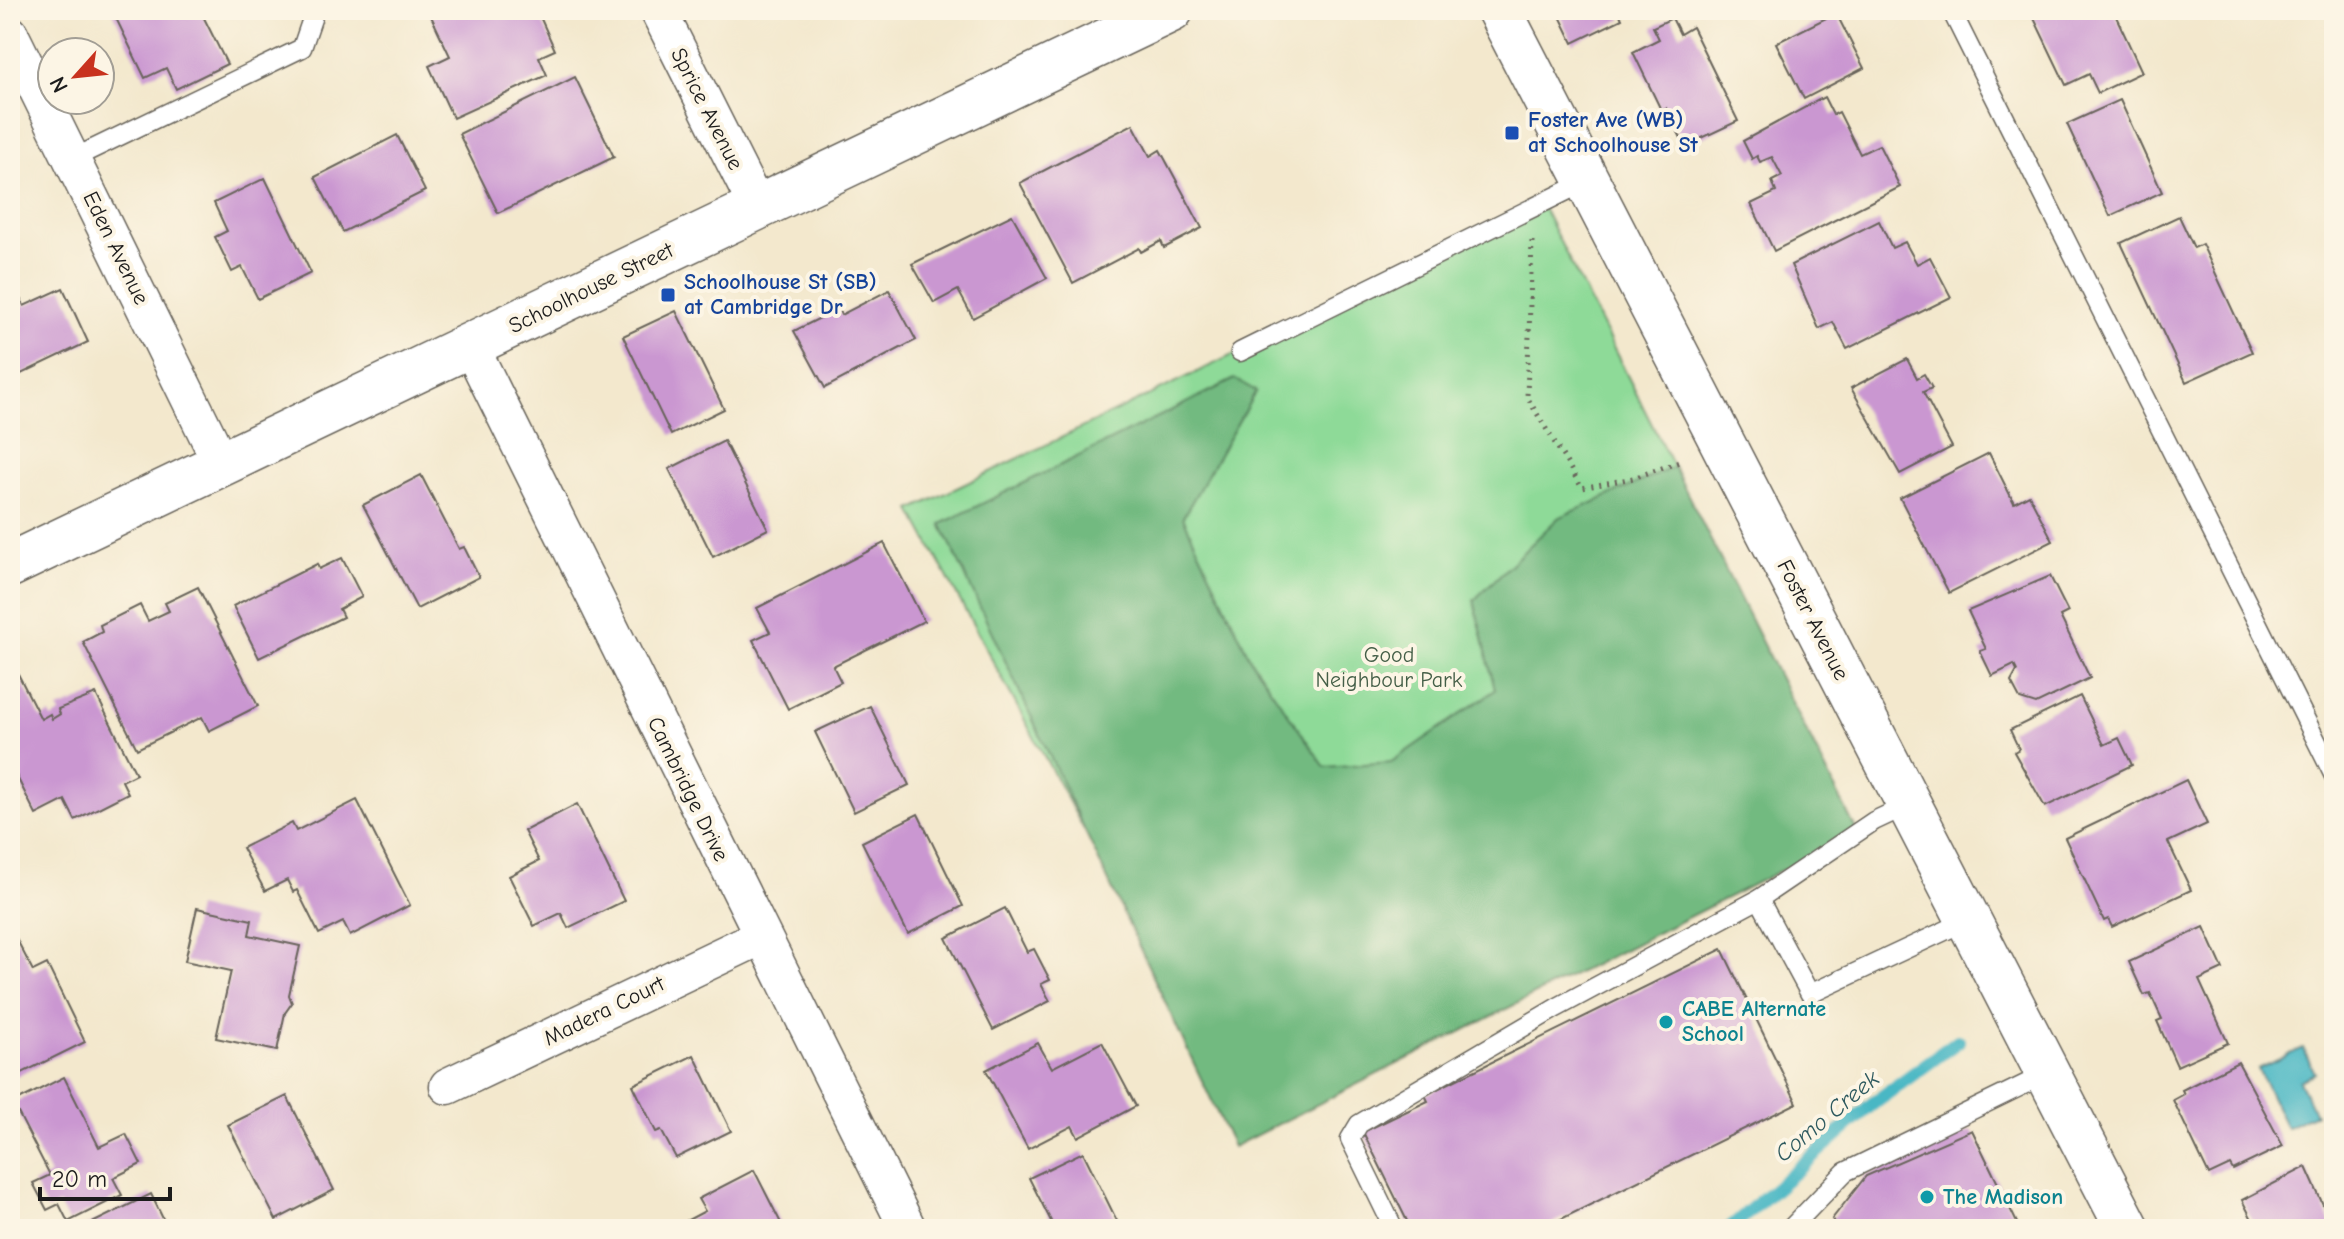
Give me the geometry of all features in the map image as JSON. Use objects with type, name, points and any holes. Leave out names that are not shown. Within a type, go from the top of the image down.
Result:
[{"type":"street","name":"Sprice Avenue","points":[[658,10],[757,207]]},
{"type":"street","name":"Schoolhouse Street","points":[[10,565],[1171,10]]},
{"type":"street","name":"Foster Avenue","points":[[1499,10],[2128,1229]]},
{"type":"street","name":"Eden Avenue","points":[[10,34],[221,463]]},
{"type":"street","name":"Cambridge Drive","points":[[471,347],[760,937],[908,1229]]},
{"type":"street","name":"Madera Court","points":[[448,1086],[760,937]]},
{"type":"lane","points":[[72,159],[302,48],[315,10]]},
{"type":"lane","points":[[1951,10],[2334,776]]},
{"type":"lane","points":[[1240,352],[1587,181]]},
{"type":"lane","points":[[1394,1229],[1350,1139],[1359,1124],[1556,1008],[1759,899],[1874,821],[1908,805]]},
{"type":"lane","points":[[1759,899],[1810,994],[1968,920]]},
{"type":"lane","points":[[1790,1229],[1845,1172],[2048,1073]]},
{"type":"path","points":[[1547,200],[1533,226],[1527,397],[1582,488],[1633,478],[1689,458]]},
{"type":"green space","name":"Good Neighbour Park","points":[[1542,206],[1857,832],[1241,1120],[911,510]]},
{"type":"green space","name":"Good Neighbour Park","points":[[1235,379],[1256,391],[1183,517],[1252,662],[1325,767],[1391,762],[1495,690],[1474,600],[1558,518],[1674,467],[1857,832],[1233,1147],[941,524]]},
{"type":"water","points":[[2303,1048],[2315,1073],[2299,1081],[2315,1114],[2286,1128],[2258,1069]]},
{"type":"building","points":[[112,10],[200,10],[227,64],[176,89],[166,68],[145,78]]},
{"type":"building","points":[[439,10],[537,10],[555,50],[539,57],[547,75],[453,118],[429,66],[450,56],[430,14]]},
{"type":"building","points":[[1557,10],[1618,10],[1622,19],[1573,43]]},
{"type":"building","points":[[2030,10],[2113,10],[2142,72],[2098,93],[2089,74],[2066,85]]},
{"type":"building","points":[[1836,13],[1864,68],[1804,99],[1776,43]]},
{"type":"building","points":[[1672,18],[1680,34],[1692,27],[1738,121],[1685,146],[1666,108],[1661,110],[1633,52],[1659,39],[1653,27]]},
{"type":"building","points":[[575,77],[614,157],[498,213],[459,134]]},
{"type":"building","points":[[1824,97],[1833,115],[1839,112],[1860,154],[1879,145],[1900,187],[1774,251],[1751,204],[1776,192],[1772,181],[1782,176],[1772,157],[1760,162],[1757,156],[1752,159],[1743,141]]},
{"type":"building","points":[[2120,100],[2162,192],[2110,216],[2067,124]]},
{"type":"building","points":[[1133,124],[1150,156],[1160,150],[1202,228],[1164,248],[1161,241],[1141,252],[1139,248],[1073,283],[1020,183]]},
{"type":"building","points":[[397,135],[425,191],[343,232],[315,177]]},
{"type":"building","points":[[265,178],[311,273],[258,299],[242,267],[232,272],[215,237],[227,231],[214,203]]},
{"type":"building","points":[[1012,215],[1047,278],[973,318],[958,290],[934,303],[912,264]]},
{"type":"building","points":[[2179,216],[2194,248],[2202,244],[2252,352],[2186,382],[2121,243]]},
{"type":"building","points":[[1879,221],[1892,248],[1905,242],[1917,264],[1930,257],[1951,297],[1847,349],[1833,322],[1819,329],[1791,265]]},
{"type":"building","points":[[63,288],[88,342],[19,375],[10,356],[10,294],[17,291],[24,306]]},
{"type":"building","points":[[889,290],[916,340],[825,388],[794,331],[838,309],[841,315]]},
{"type":"building","points":[[676,311],[724,409],[671,435],[623,336]]},
{"type":"building","points":[[1907,359],[1917,378],[1924,374],[1932,388],[1923,392],[1952,447],[1900,474],[1851,388]]},
{"type":"building","points":[[724,441],[768,529],[713,557],[669,469]]},
{"type":"building","points":[[1989,453],[2014,503],[2029,495],[2053,541],[1949,593],[1900,498]]},
{"type":"building","points":[[421,475],[459,549],[464,547],[479,577],[417,609],[363,505]]},
{"type":"building","points":[[884,543],[924,621],[833,666],[841,682],[788,709],[753,640],[770,632],[757,608]]},
{"type":"building","points":[[342,558],[362,597],[339,609],[343,617],[259,658],[233,606],[317,564],[319,569]]},
{"type":"building","points":[[2050,576],[2068,612],[2060,616],[2090,678],[2036,704],[2020,699],[2011,682],[2017,671],[2014,665],[1992,676],[1980,651],[1986,649],[1968,611]]},
{"type":"building","points":[[198,587],[258,706],[209,731],[202,717],[137,749],[83,642],[102,632],[100,625],[140,605],[148,621],[169,611],[165,603]]},
{"type":"building","points":[[16,670],[41,719],[50,714],[52,719],[60,714],[58,709],[96,694],[136,774],[122,781],[128,793],[75,820],[65,800],[36,815],[10,763],[10,673]]},
{"type":"building","points":[[2080,696],[2104,745],[2119,738],[2132,765],[2045,807],[2014,752],[2019,749],[2010,730]]},
{"type":"building","points":[[870,706],[909,785],[854,812],[815,732]]},
{"type":"building","points":[[2186,780],[2207,824],[2168,842],[2191,890],[2112,927],[2108,919],[2104,921],[2065,838]]},
{"type":"building","points":[[357,800],[410,905],[350,936],[343,922],[319,934],[297,890],[293,892],[287,880],[265,891],[242,848],[292,823],[296,831]]},
{"type":"building","points":[[577,804],[624,901],[568,928],[561,913],[534,926],[509,876],[539,861],[524,831]]},
{"type":"building","points":[[918,814],[963,906],[908,934],[862,842]]},
{"type":"building","points":[[197,908],[252,920],[249,935],[300,946],[289,995],[292,1003],[285,1013],[277,1051],[216,1038],[231,971],[185,961]]},
{"type":"building","points":[[1005,908],[1027,952],[1034,949],[1050,980],[1041,984],[1050,1001],[993,1030],[946,938]]},
{"type":"building","points":[[2204,927],[2223,969],[2199,980],[2228,1043],[2177,1066],[2157,1021],[2162,1019],[2150,993],[2144,995],[2129,962]]},
{"type":"building","points":[[15,936],[33,971],[47,964],[85,1042],[10,1079],[10,938]]},
{"type":"building","name":"CABE Alternate School","points":[[1722,949],[1797,1103],[1541,1229],[1411,1229],[1363,1132],[1428,1101],[1425,1095]]},
{"type":"building","points":[[1102,1042],[1136,1106],[1078,1137],[1072,1126],[1028,1149],[986,1070],[1038,1043],[1052,1068]]},
{"type":"building","points":[[694,1055],[731,1131],[676,1158],[661,1130],[656,1132],[633,1085]]},
{"type":"building","points":[[2238,1062],[2283,1146],[2233,1170],[2230,1165],[2209,1175],[2173,1100],[2184,1094],[2182,1090]]},
{"type":"building","points":[[64,1077],[99,1147],[126,1134],[141,1164],[113,1178],[122,1195],[68,1222],[59,1204],[47,1210],[33,1183],[50,1175],[13,1103]]},
{"type":"building","points":[[287,1096],[334,1190],[276,1220],[228,1125]]},
{"type":"building","name":"The Madison","points":[[1972,1130],[2020,1229],[1838,1229],[1832,1219],[1866,1176]]},
{"type":"building","points":[[1083,1152],[1121,1229],[1055,1229],[1029,1178]]},
{"type":"building","points":[[2306,1167],[2334,1229],[2257,1229],[2242,1200]]},
{"type":"building","points":[[754,1170],[784,1229],[690,1229],[686,1221],[705,1211],[698,1199]]},
{"type":"building","points":[[151,1194],[168,1229],[80,1229]]},
{"type":"waterway","name":"Como Creek","points":[[1729,1229],[1871,1105],[1958,1041]]},
{"type":"place","name":"Foster Ave (WB) at Schoolhouse St","points":[[1512,133]]},
{"type":"place","name":"Schoolhouse St (SB) at Cambridge Dr","points":[[668,295]]},
{"type":"place","name":"CABE Alternate School","points":[[1666,1022]]},
{"type":"place","name":"The Madison","points":[[1927,1197]]}]
